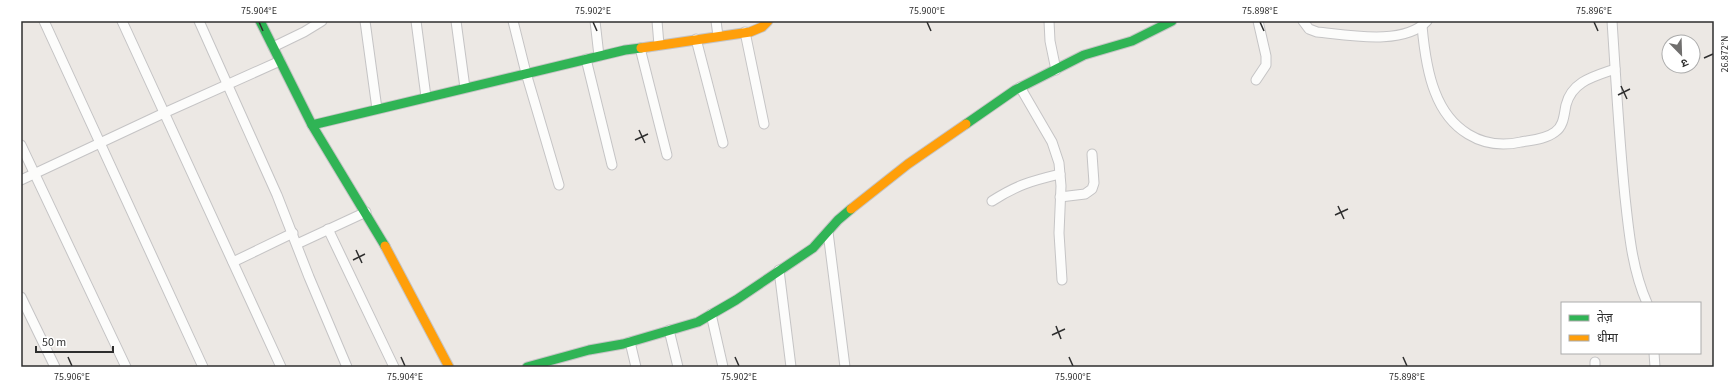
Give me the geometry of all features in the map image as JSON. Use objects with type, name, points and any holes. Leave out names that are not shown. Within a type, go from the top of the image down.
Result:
[{"type":"street","points":[[44,21],[204,367]]},
{"type":"street","points":[[122,21],[281,367]]},
{"type":"street","points":[[200,21],[277,195],[309,277],[347,367]]},
{"type":"street","points":[[260,21],[312,125],[390,254],[434,341],[449,367]]},
{"type":"street","points":[[273,47],[304,32],[322,21]]},
{"type":"street","points":[[365,21],[377,109]]},
{"type":"street","points":[[416,21],[426,97]]},
{"type":"street","points":[[456,21],[465,88]]},
{"type":"street","points":[[513,21],[526,73],[559,185]]},
{"type":"street","points":[[595,21],[599,56]]},
{"type":"street","points":[[657,21],[659,45]]},
{"type":"street","points":[[716,21],[718,36]]},
{"type":"street","points":[[312,125],[599,56],[640,48],[745,32],[762,27],[768,21]]},
{"type":"street","points":[[1049,21],[1050,41],[1056,70]]},
{"type":"street","points":[[527,367],[589,350],[630,342],[698,322],[736,300],[778,270],[813,248],[838,220],[908,164],[942,139],[1020,87],[1084,56],[1132,41],[1172,21]]},
{"type":"street","points":[[1256,80],[1266,65],[1266,56],[1258,21]]},
{"type":"street","points":[[1303,21],[1309,29],[1317,32],[1391,37],[1407,34],[1424,24]]},
{"type":"street","points":[[1612,21],[1622,166],[1631,251],[1640,286],[1647,302]]},
{"type":"street","points":[[1424,24],[1424,48],[1435,92],[1445,111],[1459,128],[1471,137],[1481,141],[1500,145],[1548,136],[1560,128],[1566,104],[1572,92],[1581,83],[1590,78],[1615,69]]},
{"type":"street","points":[[745,32],[764,124]]},
{"type":"street","points":[[696,39],[724,143]]},
{"type":"street","points":[[640,48],[667,155]]},
{"type":"street","points":[[586,59],[612,165]]},
{"type":"street","points":[[21,180],[280,61]]},
{"type":"street","points":[[1020,87],[1052,142],[1059,163],[1059,233],[1062,280]]},
{"type":"street","points":[[21,145],[126,367]]},
{"type":"street","points":[[1060,197],[1085,194],[1092,189],[1094,184],[1092,154]]},
{"type":"street","points":[[992,201],[1024,183],[1060,174]]},
{"type":"street","points":[[297,244],[366,212]]},
{"type":"street","points":[[328,229],[394,367]]},
{"type":"street","points":[[828,232],[845,367]]},
{"type":"street","points":[[233,262],[293,233]]},
{"type":"street","points":[[778,270],[791,367]]},
{"type":"street","points":[[21,297],[55,367]]},
{"type":"street","points":[[711,314],[723,367]]},
{"type":"street","points":[[669,330],[678,367]]},
{"type":"street","points":[[630,342],[636,367]]},
{"type":"street","points":[[1654,354],[1655,367]]},
{"type":"traffic: fast","points":[[260,21],[312,125],[385,246]]},
{"type":"traffic: fast","points":[[966,124],[1015,90],[1084,55],[1132,41],[1172,21]]},
{"type":"traffic: fast","points":[[312,125],[625,50],[641,48]]},
{"type":"traffic: fast","points":[[527,367],[589,350],[623,344],[698,322],[736,300],[813,248],[838,220],[851,209]]},
{"type":"traffic: slow","points":[[641,48],[750,32],[762,27],[768,21]]},
{"type":"traffic: slow","points":[[851,209],[908,164],[966,124]]},
{"type":"traffic: slow","points":[[385,246],[449,367]]}]
